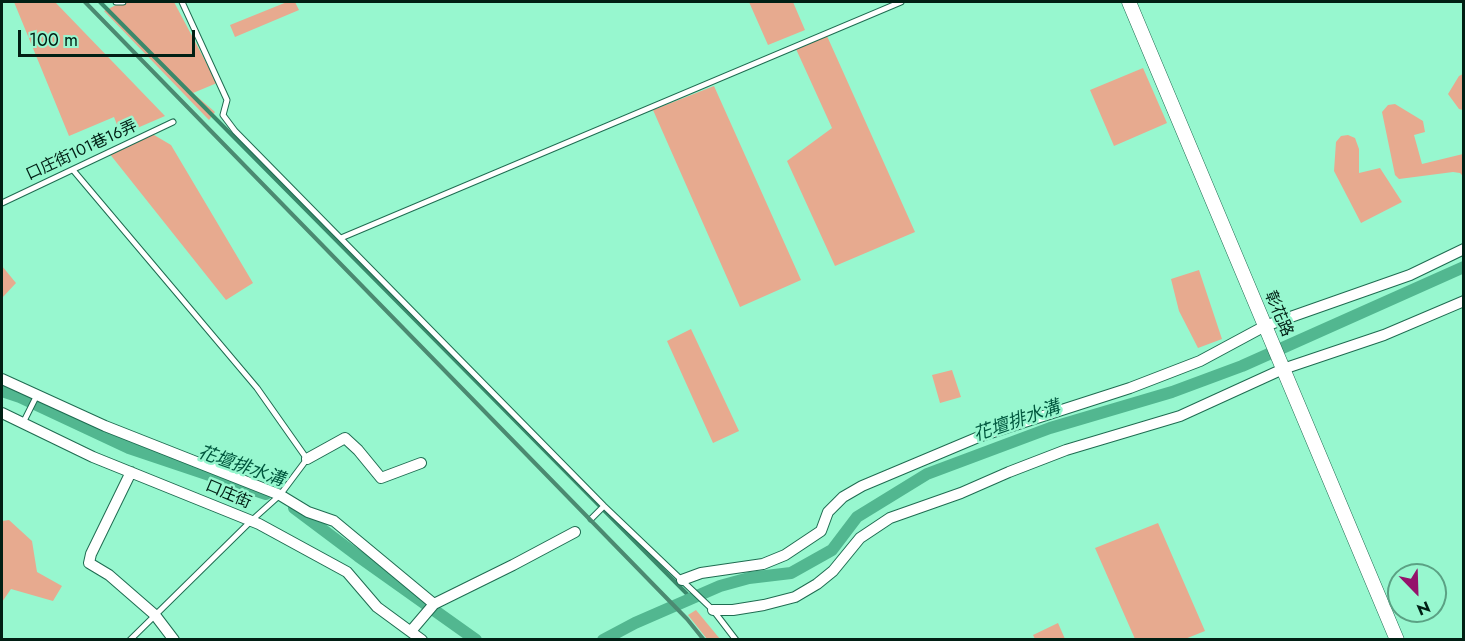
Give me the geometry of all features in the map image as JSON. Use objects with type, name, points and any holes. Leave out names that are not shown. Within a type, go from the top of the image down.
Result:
[{"type":"street","name":"彰花路","points":[[1129,2],[1397,639]]},
{"type":"street","points":[[686,584],[701,573],[763,564],[785,555],[821,531],[828,512],[843,497],[862,486],[981,436],[1130,388],[1200,361],[1410,275],[1464,249]]},
{"type":"street","points":[[711,608],[733,610],[764,606],[795,597],[833,571],[860,538],[890,518],[961,493],[1066,450],[1180,416],[1282,365],[1384,335],[1464,301]]},
{"type":"street","points":[[2,379],[36,397],[280,495],[308,512],[334,521],[432,606]]},
{"type":"street","name":"口庄街","points":[[2,413],[24,421],[131,472],[251,521],[347,572],[377,607],[413,628],[422,639]]},
{"type":"street","points":[[307,459],[345,438],[381,478],[421,463]]},
{"type":"street","points":[[131,472],[91,554],[89,563],[109,575],[155,615],[174,639]]},
{"type":"street","points":[[413,628],[432,606],[575,532]]},
{"type":"lane","points":[[116,2],[123,2]]},
{"type":"lane","points":[[182,2],[227,100],[223,115],[235,131],[604,506],[711,608],[736,639]]},
{"type":"lane","points":[[340,238],[901,2]]},
{"type":"lane","name":"口庄街101巷16弄","points":[[2,203],[173,123]]},
{"type":"lane","points":[[73,170],[257,388],[307,459],[280,495],[130,639]]},
{"type":"lane","points":[[24,421],[36,397]]},
{"type":"lane","points":[[591,519],[604,506]]},
{"type":"shaded area","points":[[14,2],[55,2],[165,116],[121,135],[114,117],[69,136]]},
{"type":"shaded area","points":[[122,2],[174,2],[217,83],[193,93],[215,112],[209,120],[104,11]]},
{"type":"shaded area","points":[[287,2],[295,2],[299,10],[235,37],[230,25]]},
{"type":"shaded area","points":[[749,2],[793,2],[805,30],[768,45]]},
{"type":"shaded area","points":[[827,36],[915,232],[835,266],[787,161],[832,128],[796,49]]},
{"type":"shaded area","points":[[1143,68],[1167,123],[1114,146],[1090,90]]},
{"type":"shaded area","points":[[1463,74],[1463,110],[1459,109],[1448,94],[1459,76]]},
{"type":"shaded area","points":[[714,86],[801,280],[740,307],[653,110]]},
{"type":"shaded area","points":[[1395,104],[1423,121],[1425,132],[1414,135],[1422,164],[1463,154],[1463,176],[1453,172],[1399,179],[1395,175],[1382,112],[1388,105]]},
{"type":"shaded area","points":[[149,132],[171,145],[253,283],[226,300],[109,153]]},
{"type":"shaded area","points":[[1348,135],[1355,138],[1359,149],[1359,173],[1380,168],[1402,202],[1361,223],[1334,171],[1336,142],[1341,136]]},
{"type":"shaded area","points":[[2,266],[16,283],[2,298]]},
{"type":"shaded area","points":[[1199,270],[1222,339],[1198,348],[1179,311],[1171,279]]},
{"type":"shaded area","points":[[691,329],[739,431],[713,443],[667,341]]},
{"type":"shaded area","points":[[952,370],[961,397],[940,403],[932,375]]},
{"type":"shaded area","points":[[9,520],[32,541],[37,572],[62,586],[53,601],[11,589],[2,602],[2,521]]},
{"type":"shaded area","points":[[1158,523],[1205,631],[1185,639],[1135,639],[1095,548]]},
{"type":"shaded area","points":[[696,610],[720,639],[707,639],[688,615]]},
{"type":"shaded area","points":[[1058,623],[1065,639],[1035,639],[1033,635]]},
{"type":"waterway","points":[[100,2],[691,598]]},
{"type":"waterway","name":"花壇排水溝","points":[[603,640],[635,623],[720,586],[749,578],[791,573],[832,550],[857,517],[927,474],[1050,428],[1172,392],[1242,366],[1464,267]]},
{"type":"waterway","name":"花壇排水溝","points":[[2,391],[20,397],[129,448],[266,494]]},
{"type":"waterway","name":"花壇排水溝","points":[[294,508],[476,640]]},
{"type":"railway","points":[[85,2],[687,619],[704,640]]}]
